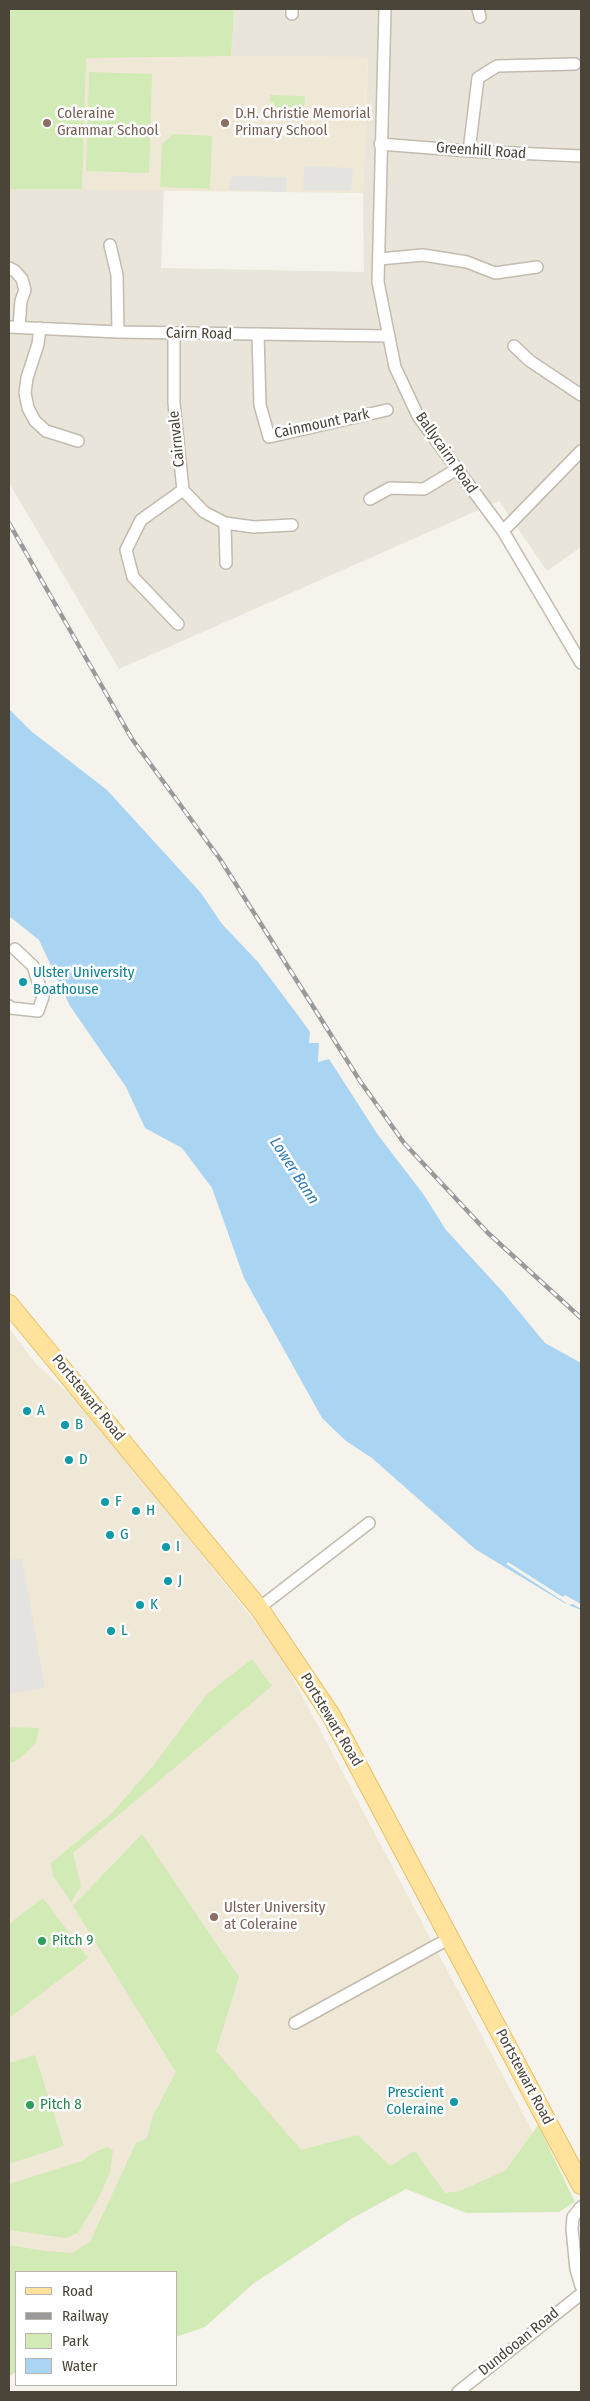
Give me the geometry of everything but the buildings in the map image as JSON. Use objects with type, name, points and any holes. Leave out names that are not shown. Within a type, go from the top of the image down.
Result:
[{"type":"main road","name":"Portstewart Road","points":[[9,1304],[259,1608],[331,1715],[581,2185]]},
{"type":"street","name":"Ballycairn Road","points":[[385,9],[380,144],[378,282],[395,367],[418,416],[503,531],[581,663]]},
{"type":"street","points":[[469,151],[478,78],[496,66],[574,64]]},
{"type":"street","name":"Greenhill Road","points":[[380,144],[469,151],[581,156]]},
{"type":"street","points":[[110,245],[117,275],[118,332]]},
{"type":"street","points":[[379,259],[423,255],[467,262],[494,273],[537,266]]},
{"type":"street","points":[[9,268],[15,270],[22,279],[24,290],[14,327]]},
{"type":"street","name":"Cairn Road","points":[[14,327],[118,332],[389,336]]},
{"type":"street","points":[[40,328],[26,386],[28,408],[35,421],[46,431],[78,441]]},
{"type":"street","name":"Cairnvale","points":[[174,333],[174,403],[183,490]]},
{"type":"street","name":"Cainmount Park","points":[[258,334],[260,405],[269,438],[387,410]]},
{"type":"street","points":[[514,346],[530,360],[581,395]]},
{"type":"street","points":[[503,531],[581,451]]},
{"type":"street","points":[[370,499],[390,488],[424,488],[456,468]]},
{"type":"street","points":[[178,624],[133,577],[126,550],[141,520],[183,490],[204,512],[225,523],[254,527],[292,525]]},
{"type":"street","points":[[225,523],[226,563]]},
{"type":"street","points":[[9,1006],[11,1008],[38,1011],[44,997],[33,966],[15,949]]},
{"type":"street","points":[[259,1608],[369,1523]]},
{"type":"street","points":[[294,2023],[450,1938]]},
{"type":"street","points":[[581,2207],[573,2217],[572,2230],[576,2269],[581,2286]]},
{"type":"street","name":"Dundooan Road","points":[[458,2392],[581,2294]]},
{"type":"shaded area","name":"D.H. Christie Memorial Primary School","points":[[9,9],[234,9],[232,56],[368,57],[363,193],[9,189]]},
{"type":"shaded area","points":[[234,9],[581,9],[581,547],[547,571],[499,501],[119,669],[9,483],[9,189],[164,189],[161,268],[364,272],[363,193],[368,58],[231,56]]},
{"type":"shaded area","points":[[304,166],[353,168],[351,190],[303,190]]},
{"type":"shaded area","points":[[232,176],[287,177],[286,192],[228,190]]},
{"type":"shaded area","name":"Ulster University at Coleraine","points":[[9,1328],[36,1364],[81,1404],[268,1638],[290,1673],[548,2161],[452,2199],[408,2173],[178,2271],[15,2271],[9,2367]]},
{"type":"shaded area","points":[[22,1558],[45,1688],[9,1694],[9,1560]]},
{"type":"green space","name":"Coleraine Grammar School","points":[[9,9],[234,9],[231,56],[86,58],[82,189],[9,189]]},
{"type":"green space","points":[[89,72],[152,74],[149,173],[86,171]]},
{"type":"green space","points":[[270,95],[305,96],[304,113],[274,112],[274,102],[270,101]]},
{"type":"green space","points":[[173,134],[212,136],[210,189],[160,187],[162,144]]},
{"type":"green space","points":[[252,1659],[272,1686],[73,1853],[81,1886],[71,1902],[53,1876],[51,1863],[112,1813],[153,1766],[207,1694]]},
{"type":"green space","points":[[9,1727],[39,1728],[36,1743],[19,1759],[9,1764]]},
{"type":"green space","points":[[142,1834],[239,1977],[216,2051],[301,2150],[358,2135],[390,2166],[415,2151],[445,2193],[460,2191],[506,2170],[538,2125],[575,2202],[559,2212],[466,2213],[406,2189],[351,2219],[253,2284],[205,2327],[178,2336],[178,2271],[15,2271],[15,2373],[9,2376],[9,2245],[72,2253],[90,2242],[136,2143],[147,2138],[153,2116],[176,2072],[73,1906]]},
{"type":"green space","name":"Pitch 9","points":[[43,1898],[88,1958],[9,2018],[9,1924]]},
{"type":"green space","name":"Pitch 8","points":[[35,2055],[64,2146],[9,2164],[9,2063]]},
{"type":"green space","points":[[107,2147],[113,2150],[110,2172],[99,2197],[78,2233],[66,2238],[9,2230],[9,2184],[82,2161],[95,2152]]},
{"type":"water","name":"Lower Bann","points":[[9,709],[31,731],[107,790],[201,893],[222,924],[258,962],[310,1032],[309,1043],[319,1043],[318,1062],[329,1059],[378,1135],[424,1195],[446,1230],[502,1291],[545,1343],[581,1363],[581,1610],[566,1604],[475,1549],[372,1458],[346,1441],[322,1418],[244,1278],[212,1188],[182,1148],[145,1128],[126,1087],[70,1006],[39,940],[9,916]]},
{"type":"pier","points":[[508,1562],[563,1597],[565,1595],[581,1604],[581,1609],[573,1604],[564,1606],[566,1603],[506,1564]]},
{"type":"railway","points":[[9,523],[132,739],[220,859],[360,1081],[404,1143],[488,1233],[581,1318]]},
{"type":"place","name":"Coleraine Grammar School","points":[[47,123]]},
{"type":"place","name":"D.H. Christie Memorial Primary School","points":[[225,123]]},
{"type":"place","name":"Ulster University Boathouse","points":[[23,982]]},
{"type":"place","name":"A","points":[[27,1411]]},
{"type":"place","name":"B","points":[[65,1425]]},
{"type":"place","name":"D","points":[[69,1460]]},
{"type":"place","name":"F","points":[[105,1502]]},
{"type":"place","name":"H","points":[[136,1511]]},
{"type":"place","name":"G","points":[[110,1535]]},
{"type":"place","name":"I","points":[[166,1547]]},
{"type":"place","name":"J","points":[[168,1581]]},
{"type":"place","name":"K","points":[[140,1605]]},
{"type":"place","name":"L","points":[[111,1631]]},
{"type":"place","name":"Ulster University at Coleraine","points":[[214,1917]]},
{"type":"place","name":"Pitch 9","points":[[42,1941]]},
{"type":"place","name":"Prescient Coleraine","points":[[454,2102]]},
{"type":"place","name":"Pitch 8","points":[[30,2105]]}]
